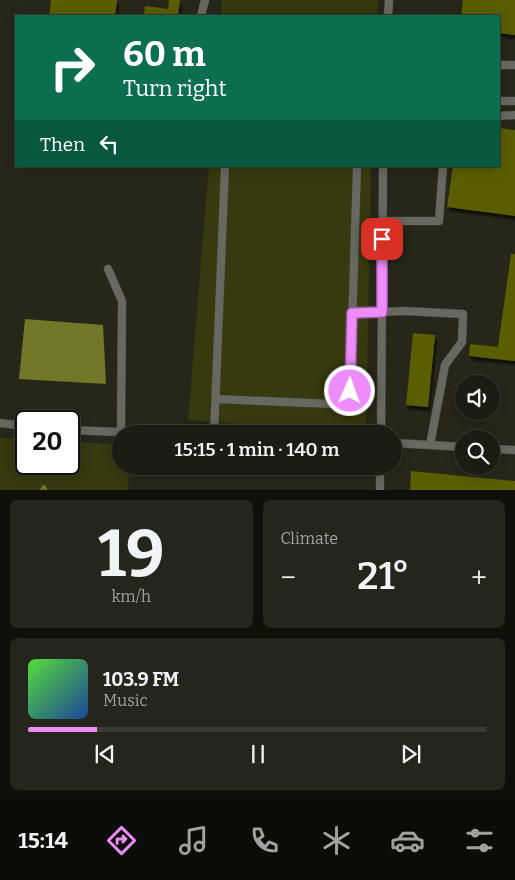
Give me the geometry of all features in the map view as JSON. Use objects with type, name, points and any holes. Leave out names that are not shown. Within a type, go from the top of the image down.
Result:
[{"type":"street","points":[[201,15],[205,0]]},
{"type":"street","points":[[388,15],[389,0]]},
{"type":"street","points":[[500,65],[515,65]]},
{"type":"street","points":[[500,101],[515,101]]},
{"type":"street","points":[[500,116],[515,115]]},
{"type":"street","points":[[215,425],[225,167]]},
{"type":"street","points":[[216,399],[334,404],[343,401],[350,391],[357,167]]},
{"type":"street","points":[[381,425],[383,167]]},
{"type":"street","points":[[382,220],[439,221],[443,167]]},
{"type":"street","points":[[108,269],[122,301],[121,425]]},
{"type":"street","points":[[352,313],[405,311],[463,314],[462,342],[445,365],[430,445]]},
{"type":"street","points":[[0,423],[15,425]]},
{"type":"street","points":[[80,430],[112,432]]},
{"type":"street","points":[[402,443],[455,446]]},
{"type":"street","points":[[500,449],[515,450]]},
{"type":"street","points":[[380,475],[380,490]]},
{"type":"shaded area","points":[[222,0],[378,0],[377,15],[221,15]]},
{"type":"shaded area","points":[[209,167],[371,167],[366,425],[252,425],[188,420]]},
{"type":"shaded area","points":[[25,319],[103,325],[106,384],[19,379]]},
{"type":"shaded area","points":[[0,438],[15,439],[15,475],[80,475],[80,442],[112,444],[112,475],[129,475],[128,490],[0,490]]},
{"type":"building","points":[[51,0],[117,0],[115,15],[49,15]]},
{"type":"building","points":[[169,0],[180,0],[178,15],[144,15],[145,6],[168,9]]},
{"type":"building","points":[[463,0],[515,0],[515,35],[500,33],[500,15],[461,15]]},
{"type":"building","points":[[500,128],[515,130],[515,216],[447,207],[453,167],[500,167]]},
{"type":"building","points":[[511,254],[515,254],[515,361],[469,356],[470,344],[498,347]]},
{"type":"building","points":[[413,333],[435,335],[428,407],[406,405]]},
{"type":"building","points":[[411,471],[515,481],[515,490],[410,490]]},
{"type":"waterway","points":[[41,490],[44,486],[46,490]]},
{"type":"route","points":[[350,391],[352,313],[382,312],[382,239]]}]
